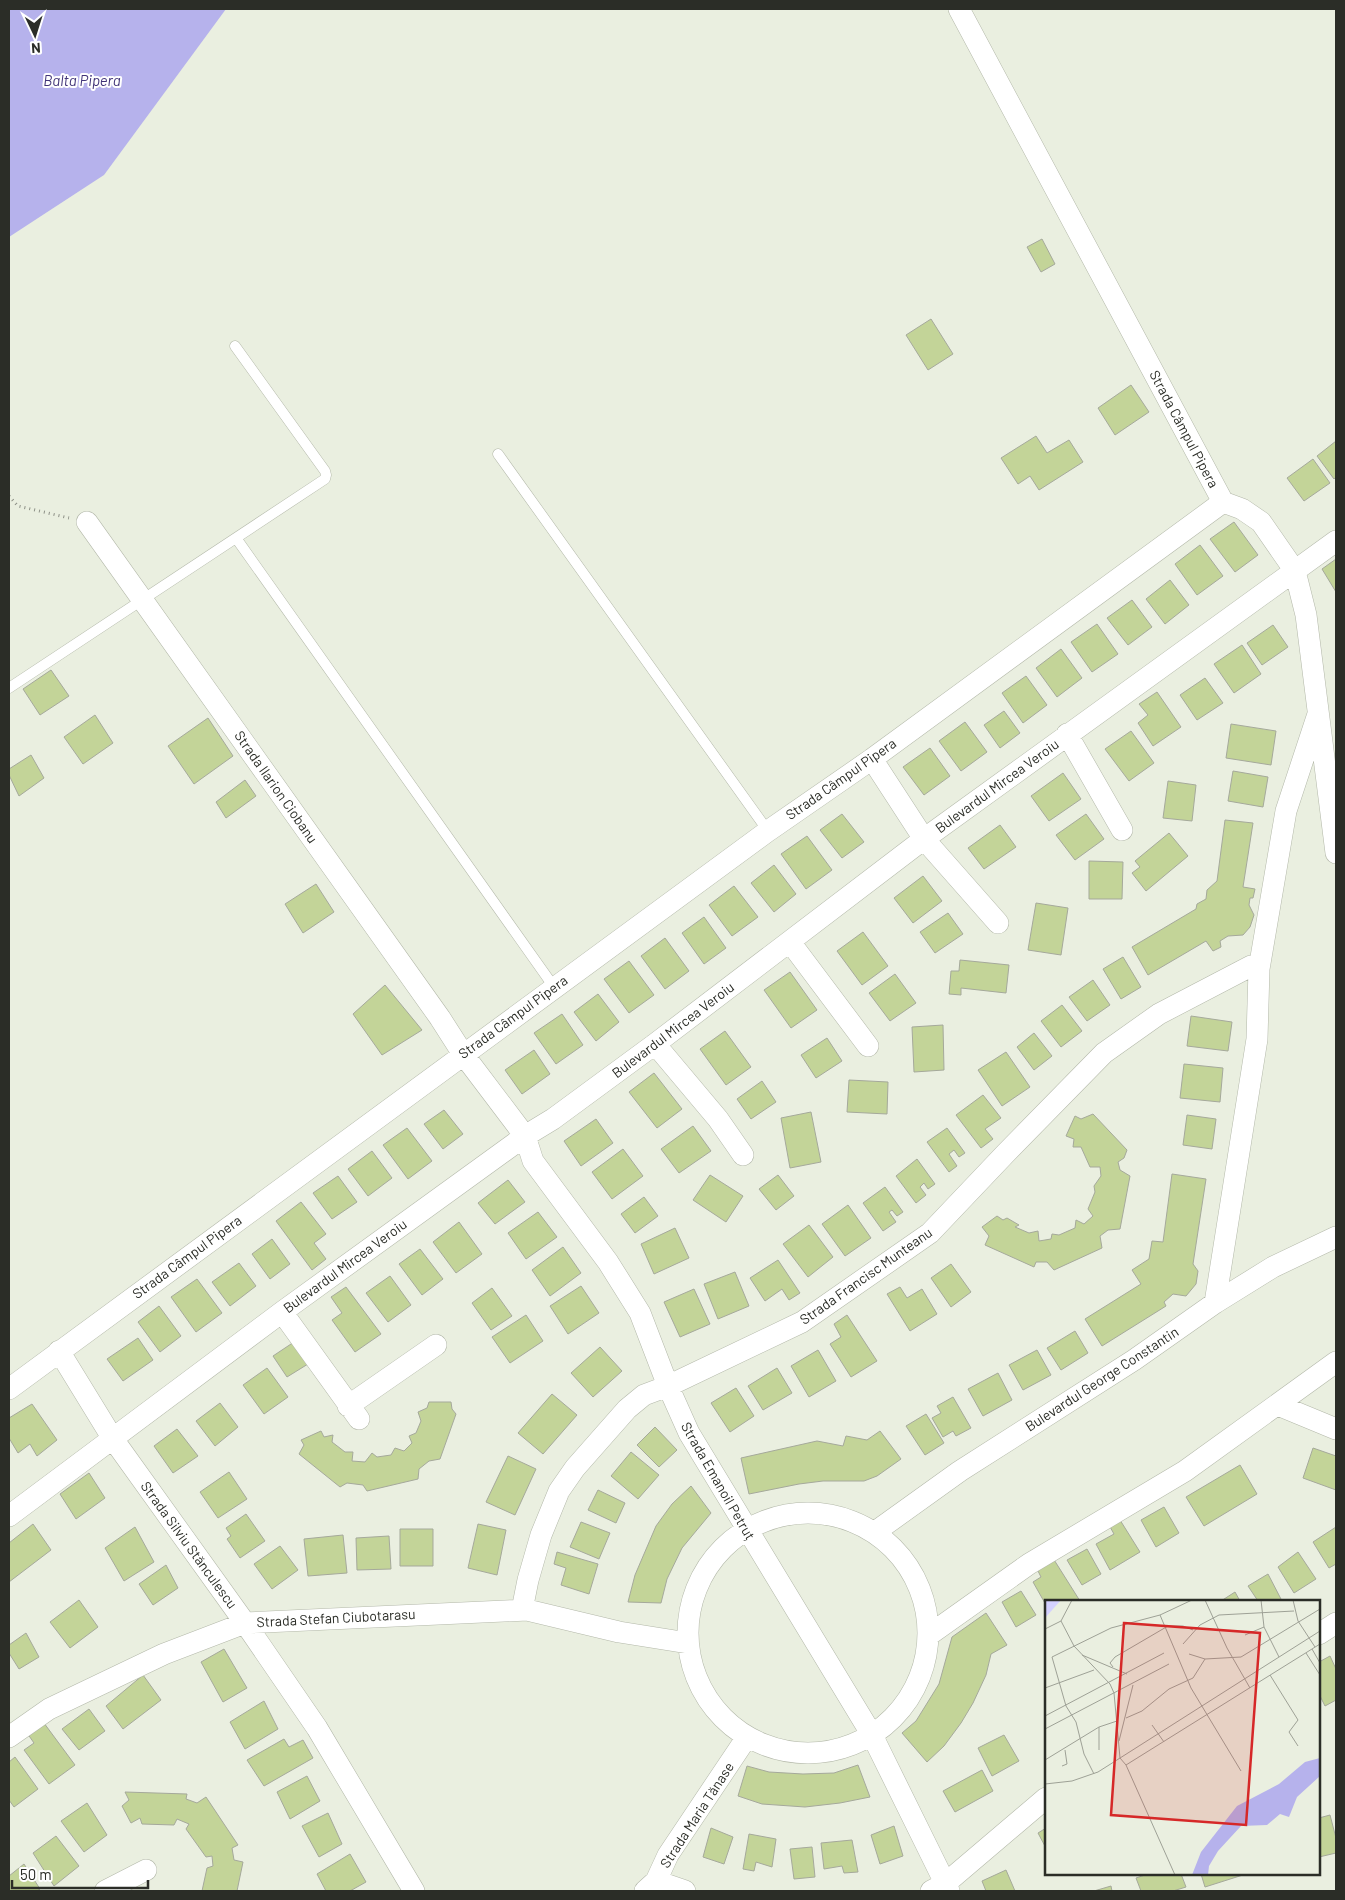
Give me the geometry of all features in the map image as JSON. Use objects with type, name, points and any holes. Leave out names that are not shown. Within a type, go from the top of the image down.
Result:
[{"type":"street","name":"Strada Câmpul Pipera","points":[[9,1389],[554,987],[768,831],[872,759],[1224,502],[959,9]]},
{"type":"street","points":[[1224,502],[1242,509],[1261,522],[1295,571],[1306,616],[1336,853]]},
{"type":"street","name":"Strada Ilarion Ciobanu","points":[[87,522],[434,1010],[463,1054]]},
{"type":"street","name":"Bulevardul Mircea Veroiu","points":[[9,1516],[282,1312],[655,1044],[1067,734],[1336,541]]},
{"type":"street","points":[[1215,1303],[1257,1039],[1259,969],[1286,811],[1318,714]]},
{"type":"street","points":[[1067,734],[1122,830]]},
{"type":"street","points":[[872,759],[924,840],[998,923]]},
{"type":"street","points":[[790,942],[868,1046]]},
{"type":"street","name":"Strada Francisc Munteanu","points":[[522,1610],[540,1535],[559,1491],[575,1468],[627,1409],[644,1395],[668,1386],[802,1322],[930,1233],[1104,1054],[1158,1014],[1251,966],[1259,969]]},
{"type":"street","points":[[655,1044],[718,1119],[743,1155]]},
{"type":"street","name":"Strada Emanoil Petruț","points":[[463,1054],[525,1136],[533,1161],[608,1262],[640,1313],[668,1386],[689,1433],[746,1530],[872,1735],[942,1888]]},
{"type":"street","name":"Bulevardul George Constantin","points":[[875,1532],[960,1470],[1134,1360],[1215,1303],[1273,1267],[1336,1237]]},
{"type":"street","points":[[282,1312],[354,1412],[436,1345]]},
{"type":"street","name":"Strada Silviu Stănculescu","points":[[60,1351],[113,1439],[317,1728],[414,1891]]},
{"type":"street","points":[[929,1635],[1029,1564],[1185,1471],[1336,1362]]},
{"type":"street","points":[[1278,1405],[1336,1429]]},
{"type":"street","points":[[810,1513],[844,1518],[875,1532],[904,1560],[923,1595],[929,1635],[926,1658],[918,1681],[891,1720],[872,1735],[842,1749],[809,1753],[777,1749],[746,1737],[724,1719],[706,1697],[693,1671],[688,1643],[689,1610],[700,1578],[720,1551],[746,1530],[777,1517],[810,1513]]},
{"type":"street","name":"Strada Stefan Ciubotarasu","points":[[9,1736],[48,1709],[164,1654],[244,1622],[522,1610],[619,1632],[688,1643]]},
{"type":"street","points":[[1320,1633],[1336,1623]]},
{"type":"street","name":"Strada Maria Tănase","points":[[651,1886],[668,1855],[746,1737]]},
{"type":"street","points":[[942,1888],[1045,1799]]},
{"type":"street","points":[[105,1891],[146,1870]]},
{"type":"street","points":[[651,1886],[685,1891]]},
{"type":"lane","points":[[9,688],[325,479],[326,475],[235,346]]},
{"type":"lane","points":[[498,454],[768,831]]},
{"type":"lane","points":[[236,538],[554,987]]},
{"type":"path","points":[[9,496],[18,506],[87,522]]},
{"type":"water","name":"Balta Pipera","points":[[9,9],[226,9],[104,175],[9,237]]},
{"type":"building","points":[[1042,239],[1055,264],[1041,272],[1027,247]]},
{"type":"building","points":[[931,319],[953,354],[928,370],[906,335]]},
{"type":"building","points":[[1131,385],[1149,412],[1115,435],[1098,408]]},
{"type":"building","points":[[1036,436],[1047,453],[1069,440],[1083,462],[1039,490],[1030,476],[1018,484],[1001,458]]},
{"type":"building","points":[[1336,441],[1336,477],[1334,479],[1317,456]]},
{"type":"building","points":[[1313,459],[1330,483],[1304,501],[1287,478]]},
{"type":"building","points":[[1234,522],[1258,555],[1235,572],[1210,539]]},
{"type":"building","points":[[1200,545],[1223,576],[1197,595],[1175,564]]},
{"type":"building","points":[[1336,559],[1336,592],[1322,569]]},
{"type":"building","points":[[1170,580],[1189,605],[1165,624],[1146,599]]},
{"type":"building","points":[[1132,600],[1152,627],[1128,645],[1107,618]]},
{"type":"building","points":[[1097,624],[1118,654],[1092,672],[1071,642]]},
{"type":"building","points":[[1273,625],[1288,647],[1262,665],[1247,643]]},
{"type":"building","points":[[1242,645],[1261,674],[1234,693],[1214,664]]},
{"type":"building","points":[[1061,649],[1082,678],[1057,697],[1036,668]]},
{"type":"building","points":[[51,670],[69,696],[40,715],[23,689]]},
{"type":"building","points":[[1026,676],[1047,705],[1023,723],[1002,693]]},
{"type":"building","points":[[1205,678],[1223,703],[1197,720],[1180,695]]},
{"type":"building","points":[[1157,692],[1181,727],[1153,746],[1138,723],[1148,715],[1139,704]]},
{"type":"building","points":[[1004,711],[1020,733],[1000,748],[984,725]]},
{"type":"building","points":[[95,715],[113,743],[83,764],[64,737]]},
{"type":"building","points":[[208,718],[233,756],[194,784],[168,746]]},
{"type":"building","points":[[965,722],[987,752],[961,771],[939,741]]},
{"type":"building","points":[[1231,724],[1276,731],[1271,765],[1226,758]]},
{"type":"building","points":[[1131,731],[1154,763],[1129,781],[1105,749]]},
{"type":"building","points":[[930,748],[950,776],[924,795],[903,767]]},
{"type":"building","points":[[31,755],[44,778],[19,796],[9,775],[9,769]]},
{"type":"building","points":[[1233,771],[1268,777],[1263,807],[1228,801]]},
{"type":"building","points":[[1063,773],[1081,799],[1049,821],[1031,796]]},
{"type":"building","points":[[245,780],[256,796],[226,818],[216,802]]},
{"type":"building","points":[[1168,781],[1196,785],[1192,821],[1163,818]]},
{"type":"building","points":[[842,814],[864,842],[842,858],[820,830]]},
{"type":"building","points":[[1086,814],[1104,839],[1075,860],[1056,835]]},
{"type":"building","points":[[1225,820],[1253,823],[1243,887],[1255,889],[1253,898],[1250,898],[1249,905],[1254,915],[1250,927],[1243,935],[1228,936],[1220,941],[1221,947],[1213,951],[1206,941],[1148,975],[1132,947],[1196,909],[1197,904],[1206,899],[1207,890],[1217,881]]},
{"type":"building","points":[[1000,825],[1016,847],[984,869],[968,848]]},
{"type":"building","points":[[1169,833],[1188,856],[1146,891],[1132,873],[1140,867],[1135,861]]},
{"type":"building","points":[[807,836],[832,870],[806,889],[781,854]]},
{"type":"building","points":[[1089,861],[1123,862],[1122,899],[1089,899]]},
{"type":"building","points":[[774,865],[796,894],[774,912],[751,883]]},
{"type":"building","points":[[923,876],[942,901],[913,923],[894,898]]},
{"type":"building","points":[[316,884],[334,912],[303,933],[285,904]]},
{"type":"building","points":[[734,886],[758,917],[732,936],[709,905]]},
{"type":"building","points":[[1036,903],[1068,908],[1061,955],[1028,950]]},
{"type":"building","points":[[948,913],[963,934],[935,953],[920,932]]},
{"type":"building","points":[[704,917],[726,948],[704,964],[682,933]]},
{"type":"building","points":[[863,932],[888,966],[862,985],[837,951]]},
{"type":"building","points":[[665,938],[689,971],[665,989],[641,956]]},
{"type":"building","points":[[1123,957],[1141,987],[1121,999],[1103,969]]},
{"type":"building","points":[[960,960],[1009,965],[1006,993],[961,988],[961,995],[949,994],[951,971],[959,971]]},
{"type":"building","points":[[629,961],[654,995],[629,1013],[604,979]]},
{"type":"building","points":[[790,972],[817,1010],[791,1028],[764,990]]},
{"type":"building","points":[[895,974],[916,1003],[890,1021],[869,993]]},
{"type":"building","points":[[1093,980],[1110,1005],[1087,1021],[1069,997]]},
{"type":"building","points":[[385,985],[422,1030],[382,1055],[353,1014]]},
{"type":"building","points":[[598,994],[619,1022],[596,1041],[574,1012]]},
{"type":"building","points":[[1062,1005],[1082,1031],[1061,1047],[1041,1021]]},
{"type":"building","points":[[562,1014],[583,1045],[556,1064],[534,1033]]},
{"type":"building","points":[[1191,1016],[1232,1022],[1228,1051],[1187,1046]]},
{"type":"building","points":[[943,1025],[944,1070],[914,1072],[912,1027]]},
{"type":"building","points":[[725,1031],[751,1067],[726,1085],[700,1049]]},
{"type":"building","points":[[1034,1033],[1052,1056],[1034,1070],[1017,1047]]},
{"type":"building","points":[[827,1038],[842,1061],[816,1078],[801,1055]]},
{"type":"building","points":[[534,1050],[550,1074],[522,1094],[505,1070]]},
{"type":"building","points":[[1006,1052],[1030,1087],[1002,1106],[978,1070]]},
{"type":"building","points":[[1184,1064],[1223,1068],[1220,1102],[1180,1098]]},
{"type":"building","points":[[654,1073],[682,1109],[657,1128],[629,1092]]},
{"type":"building","points":[[849,1080],[888,1082],[887,1114],[847,1112]]},
{"type":"building","points":[[762,1081],[776,1102],[751,1119],[737,1099]]},
{"type":"building","points":[[983,1095],[1001,1118],[985,1129],[993,1139],[981,1148],[956,1115]]},
{"type":"building","points":[[444,1110],[463,1134],[443,1149],[424,1124]]},
{"type":"building","points":[[811,1112],[821,1162],[790,1168],[781,1118]]},
{"type":"building","points":[[1093,1114],[1127,1150],[1124,1158],[1118,1162],[1120,1170],[1130,1176],[1120,1229],[1108,1230],[1100,1236],[1102,1248],[1054,1270],[1047,1262],[1036,1262],[1034,1267],[985,1245],[989,1236],[982,1227],[997,1216],[1003,1220],[1007,1218],[1019,1225],[1015,1227],[1029,1233],[1038,1231],[1039,1241],[1051,1239],[1052,1234],[1059,1235],[1075,1228],[1076,1220],[1084,1224],[1093,1216],[1088,1209],[1095,1192],[1094,1186],[1101,1176],[1100,1167],[1090,1167],[1081,1147],[1073,1147],[1074,1139],[1066,1136],[1075,1116],[1081,1119]]},
{"type":"building","points":[[1187,1115],[1216,1119],[1212,1149],[1183,1145]]},
{"type":"building","points":[[596,1119],[613,1143],[581,1166],[564,1141]]},
{"type":"building","points":[[693,1126],[711,1151],[679,1173],[661,1149]]},
{"type":"building","points":[[407,1128],[432,1161],[408,1179],[383,1145]]},
{"type":"building","points":[[947,1128],[965,1153],[959,1157],[954,1150],[949,1154],[957,1166],[949,1172],[927,1142]]},
{"type":"building","points":[[623,1149],[643,1176],[612,1199],[592,1172]]},
{"type":"building","points":[[372,1151],[392,1178],[368,1196],[348,1169]]},
{"type":"building","points":[[917,1159],[935,1184],[928,1189],[924,1183],[920,1187],[926,1195],[916,1203],[896,1176]]},
{"type":"building","points":[[1172,1174],[1206,1179],[1193,1264],[1198,1271],[1196,1284],[1186,1296],[1173,1294],[1164,1302],[1166,1306],[1102,1346],[1085,1319],[1141,1284],[1132,1270],[1149,1259],[1152,1241],[1163,1242]]},
{"type":"building","points":[[710,1175],[743,1196],[726,1222],[693,1200]]},
{"type":"building","points":[[778,1175],[794,1196],[776,1210],[759,1189]]},
{"type":"building","points":[[338,1176],[357,1202],[332,1219],[313,1193]]},
{"type":"building","points":[[508,1180],[525,1202],[495,1224],[478,1203]]},
{"type":"building","points":[[885,1187],[903,1212],[897,1216],[892,1210],[889,1212],[896,1222],[883,1231],[863,1203]]},
{"type":"building","points":[[644,1197],[658,1216],[635,1233],[621,1214]]},
{"type":"building","points":[[301,1202],[326,1234],[314,1243],[326,1259],[312,1270],[276,1221]]},
{"type":"building","points":[[848,1205],[871,1238],[845,1256],[822,1224]]},
{"type":"building","points":[[538,1212],[557,1237],[526,1259],[508,1233]]},
{"type":"building","points":[[459,1222],[482,1254],[456,1273],[433,1242]]},
{"type":"building","points":[[809,1225],[833,1257],[808,1277],[783,1244]]},
{"type":"building","points":[[675,1228],[689,1258],[654,1274],[641,1244]]},
{"type":"building","points":[[272,1239],[290,1264],[270,1279],[252,1254]]},
{"type":"building","points":[[563,1247],[581,1273],[550,1296],[532,1270]]},
{"type":"building","points":[[420,1249],[443,1279],[422,1295],[399,1264]]},
{"type":"building","points":[[778,1260],[800,1293],[789,1300],[782,1289],[765,1301],[750,1278]]},
{"type":"building","points":[[239,1263],[256,1286],[230,1306],[212,1282]]},
{"type":"building","points":[[951,1264],[971,1292],[951,1307],[931,1278]]},
{"type":"building","points":[[735,1272],[749,1306],[718,1319],[704,1284]]},
{"type":"building","points":[[390,1276],[411,1305],[388,1322],[366,1293]]},
{"type":"building","points":[[197,1279],[222,1313],[196,1332],[171,1297]]},
{"type":"building","points":[[581,1286],[599,1313],[568,1334],[550,1306]]},
{"type":"building","points":[[346,1287],[381,1334],[355,1352],[332,1320],[342,1313],[331,1297]]},
{"type":"building","points":[[900,1287],[907,1298],[922,1289],[937,1314],[910,1331],[887,1294]]},
{"type":"building","points":[[492,1288],[512,1316],[491,1330],[472,1303]]},
{"type":"building","points":[[694,1289],[710,1324],[680,1337],[664,1302]]},
{"type":"building","points":[[159,1306],[181,1336],[160,1352],[138,1322]]},
{"type":"building","points":[[526,1315],[543,1341],[510,1363],[492,1337]]},
{"type":"building","points":[[847,1315],[877,1361],[851,1377],[830,1344],[841,1337],[834,1324]]},
{"type":"building","points":[[1075,1331],[1088,1353],[1061,1370],[1047,1348]]},
{"type":"building","points":[[138,1338],[153,1360],[123,1381],[107,1359]]},
{"type":"building","points":[[294,1342],[308,1364],[287,1377],[273,1356]]},
{"type":"building","points":[[600,1347],[622,1371],[593,1397],[571,1373]]},
{"type":"building","points":[[818,1350],[836,1381],[809,1397],[791,1366]]},
{"type":"building","points":[[1037,1350],[1051,1375],[1023,1390],[1009,1365]]},
{"type":"building","points":[[267,1368],[288,1397],[264,1414],[243,1385]]},
{"type":"building","points":[[777,1368],[792,1393],[763,1410],[748,1386]]},
{"type":"building","points":[[998,1373],[1012,1400],[983,1416],[968,1389]]},
{"type":"building","points":[[736,1388],[754,1416],[730,1432],[711,1403]]},
{"type":"building","points":[[552,1394],[577,1415],[543,1454],[518,1433]]},
{"type":"building","points":[[953,1397],[971,1428],[956,1436],[953,1431],[943,1437],[932,1418],[941,1413],[937,1406]]},
{"type":"building","points":[[429,1402],[451,1402],[452,1409],[456,1414],[440,1459],[429,1461],[419,1469],[418,1479],[367,1491],[363,1485],[347,1483],[340,1487],[299,1454],[304,1445],[301,1440],[321,1431],[324,1437],[333,1435],[332,1442],[345,1452],[353,1452],[352,1461],[365,1462],[372,1453],[377,1457],[391,1455],[395,1448],[404,1451],[412,1443],[409,1436],[416,1433],[421,1421],[418,1412],[427,1408]]},
{"type":"building","points":[[220,1403],[238,1427],[215,1446],[196,1421]]},
{"type":"building","points":[[32,1404],[57,1440],[37,1456],[30,1444],[18,1453],[9,1438],[9,1418]]},
{"type":"building","points":[[926,1414],[944,1443],[925,1455],[906,1426]]},
{"type":"building","points":[[655,1427],[677,1450],[659,1467],[637,1445]]},
{"type":"building","points":[[177,1429],[198,1456],[173,1473],[154,1446]]},
{"type":"building","points":[[880,1431],[901,1459],[877,1476],[864,1481],[823,1481],[749,1494],[741,1458],[817,1441],[843,1446],[846,1436],[867,1440]]},
{"type":"building","points":[[1313,1448],[1336,1456],[1336,1490],[1303,1478]]},
{"type":"building","points":[[631,1452],[659,1475],[638,1499],[611,1476]]},
{"type":"building","points":[[508,1456],[536,1469],[515,1515],[486,1502]]},
{"type":"building","points":[[1240,1465],[1257,1494],[1204,1526],[1186,1497]]},
{"type":"building","points":[[229,1472],[247,1499],[218,1518],[200,1492]]},
{"type":"building","points":[[89,1473],[105,1498],[76,1519],[60,1494]]},
{"type":"building","points":[[691,1486],[711,1513],[682,1548],[667,1579],[661,1603],[628,1602],[635,1575],[656,1526],[672,1504]]},
{"type":"building","points":[[598,1490],[625,1503],[616,1523],[588,1510]]},
{"type":"building","points":[[1164,1507],[1179,1533],[1156,1547],[1141,1520]]},
{"type":"building","points":[[246,1514],[265,1541],[240,1558],[227,1539],[231,1536],[226,1528]]},
{"type":"building","points":[[1120,1520],[1140,1552],[1110,1570],[1096,1544],[1114,1534],[1109,1525]]},
{"type":"building","points":[[581,1522],[610,1533],[599,1559],[570,1547]]},
{"type":"building","points":[[33,1524],[51,1550],[9,1582],[9,1543]]},
{"type":"building","points":[[478,1524],[506,1530],[497,1575],[468,1568]]},
{"type":"building","points":[[135,1527],[154,1562],[124,1581],[105,1548]]},
{"type":"building","points":[[1336,1527],[1336,1564],[1329,1568],[1313,1542]]},
{"type":"building","points":[[400,1529],[433,1529],[433,1566],[400,1566]]},
{"type":"building","points":[[343,1535],[347,1573],[308,1576],[304,1539]]},
{"type":"building","points":[[389,1536],[391,1569],[357,1570],[356,1538]]},
{"type":"building","points":[[280,1546],[298,1570],[272,1589],[254,1564]]},
{"type":"building","points":[[1087,1549],[1101,1574],[1082,1585],[1067,1560]]},
{"type":"building","points":[[557,1552],[598,1564],[589,1594],[561,1585],[566,1568],[554,1564]]},
{"type":"building","points":[[1298,1552],[1316,1579],[1294,1593],[1278,1567]]},
{"type":"building","points":[[1051,1555],[1079,1600],[1045,1600],[1045,1603],[1033,1582],[1041,1577],[1035,1565]]},
{"type":"building","points":[[166,1565],[178,1588],[153,1605],[139,1584]]},
{"type":"building","points":[[1268,1574],[1281,1600],[1257,1600],[1248,1586]]},
{"type":"building","points":[[1021,1591],[1036,1615],[1016,1627],[1002,1602]]},
{"type":"building","points":[[1235,1592],[1239,1600],[1223,1600]]},
{"type":"building","points":[[79,1600],[98,1627],[70,1648],[50,1622]]},
{"type":"building","points":[[986,1613],[1007,1645],[991,1654],[986,1675],[973,1703],[944,1746],[927,1762],[902,1733],[916,1721],[939,1684],[952,1637]]},
{"type":"building","points":[[26,1633],[39,1657],[19,1669],[9,1653],[9,1645]]},
{"type":"building","points":[[224,1649],[247,1688],[223,1702],[201,1662]]},
{"type":"building","points":[[1330,1656],[1336,1669],[1336,1700],[1325,1706],[1320,1696],[1320,1661]]},
{"type":"building","points":[[143,1675],[161,1700],[123,1729],[106,1706]]},
{"type":"building","points":[[264,1701],[278,1729],[245,1749],[230,1722]]},
{"type":"building","points":[[89,1709],[105,1731],[79,1750],[62,1729]]},
{"type":"building","points":[[41,1719],[75,1765],[49,1784],[24,1750],[34,1743],[25,1730]]},
{"type":"building","points":[[1004,1735],[1019,1761],[992,1776],[978,1748]]},
{"type":"building","points":[[284,1739],[289,1747],[303,1740],[313,1758],[264,1786],[247,1760]]},
{"type":"building","points":[[15,1757],[38,1789],[14,1807],[9,1800],[9,1762]]},
{"type":"building","points":[[858,1765],[870,1797],[805,1807],[762,1804],[738,1796],[747,1766],[769,1772],[803,1774],[834,1773]]},
{"type":"building","points":[[982,1770],[993,1791],[955,1812],[943,1791]]},
{"type":"building","points":[[307,1776],[320,1801],[290,1819],[277,1792]]},
{"type":"building","points":[[125,1792],[187,1794],[186,1799],[197,1803],[206,1797],[238,1845],[232,1848],[234,1860],[243,1862],[237,1891],[202,1891],[207,1868],[213,1866],[212,1856],[206,1857],[186,1829],[189,1824],[177,1819],[174,1825],[142,1824],[140,1818],[131,1823],[122,1806],[129,1800]]},
{"type":"building","points":[[87,1803],[107,1835],[84,1852],[61,1821]]},
{"type":"building","points":[[328,1813],[342,1844],[319,1857],[302,1826]]},
{"type":"building","points":[[1330,1815],[1336,1838],[1336,1853],[1320,1857],[1320,1818]]},
{"type":"building","points":[[894,1826],[903,1856],[880,1864],[871,1835]]},
{"type":"building","points":[[711,1828],[733,1837],[724,1864],[703,1857]]},
{"type":"building","points":[[1045,1829],[1045,1846],[1038,1833]]},
{"type":"building","points":[[749,1834],[776,1839],[772,1867],[756,1862],[754,1871],[743,1869]]},
{"type":"building","points":[[56,1836],[79,1866],[54,1886],[33,1853]]},
{"type":"building","points":[[852,1840],[858,1872],[844,1873],[842,1866],[824,1869],[821,1843]]},
{"type":"building","points":[[812,1847],[815,1877],[794,1879],[790,1849]]},
{"type":"building","points":[[350,1854],[366,1882],[350,1891],[326,1891],[317,1874]]},
{"type":"building","points":[[24,1864],[40,1889],[37,1891],[11,1891],[9,1888],[9,1876]]},
{"type":"building","points":[[1006,1870],[1015,1891],[986,1891],[982,1881]]},
{"type":"building","points":[[1145,1875],[1181,1875],[1186,1887],[1173,1891],[1141,1891],[1136,1878]]},
{"type":"building","points":[[1201,1875],[1243,1875],[1205,1887]]},
{"type":"building","points":[[1111,1886],[1112,1891],[1094,1891]]}]
